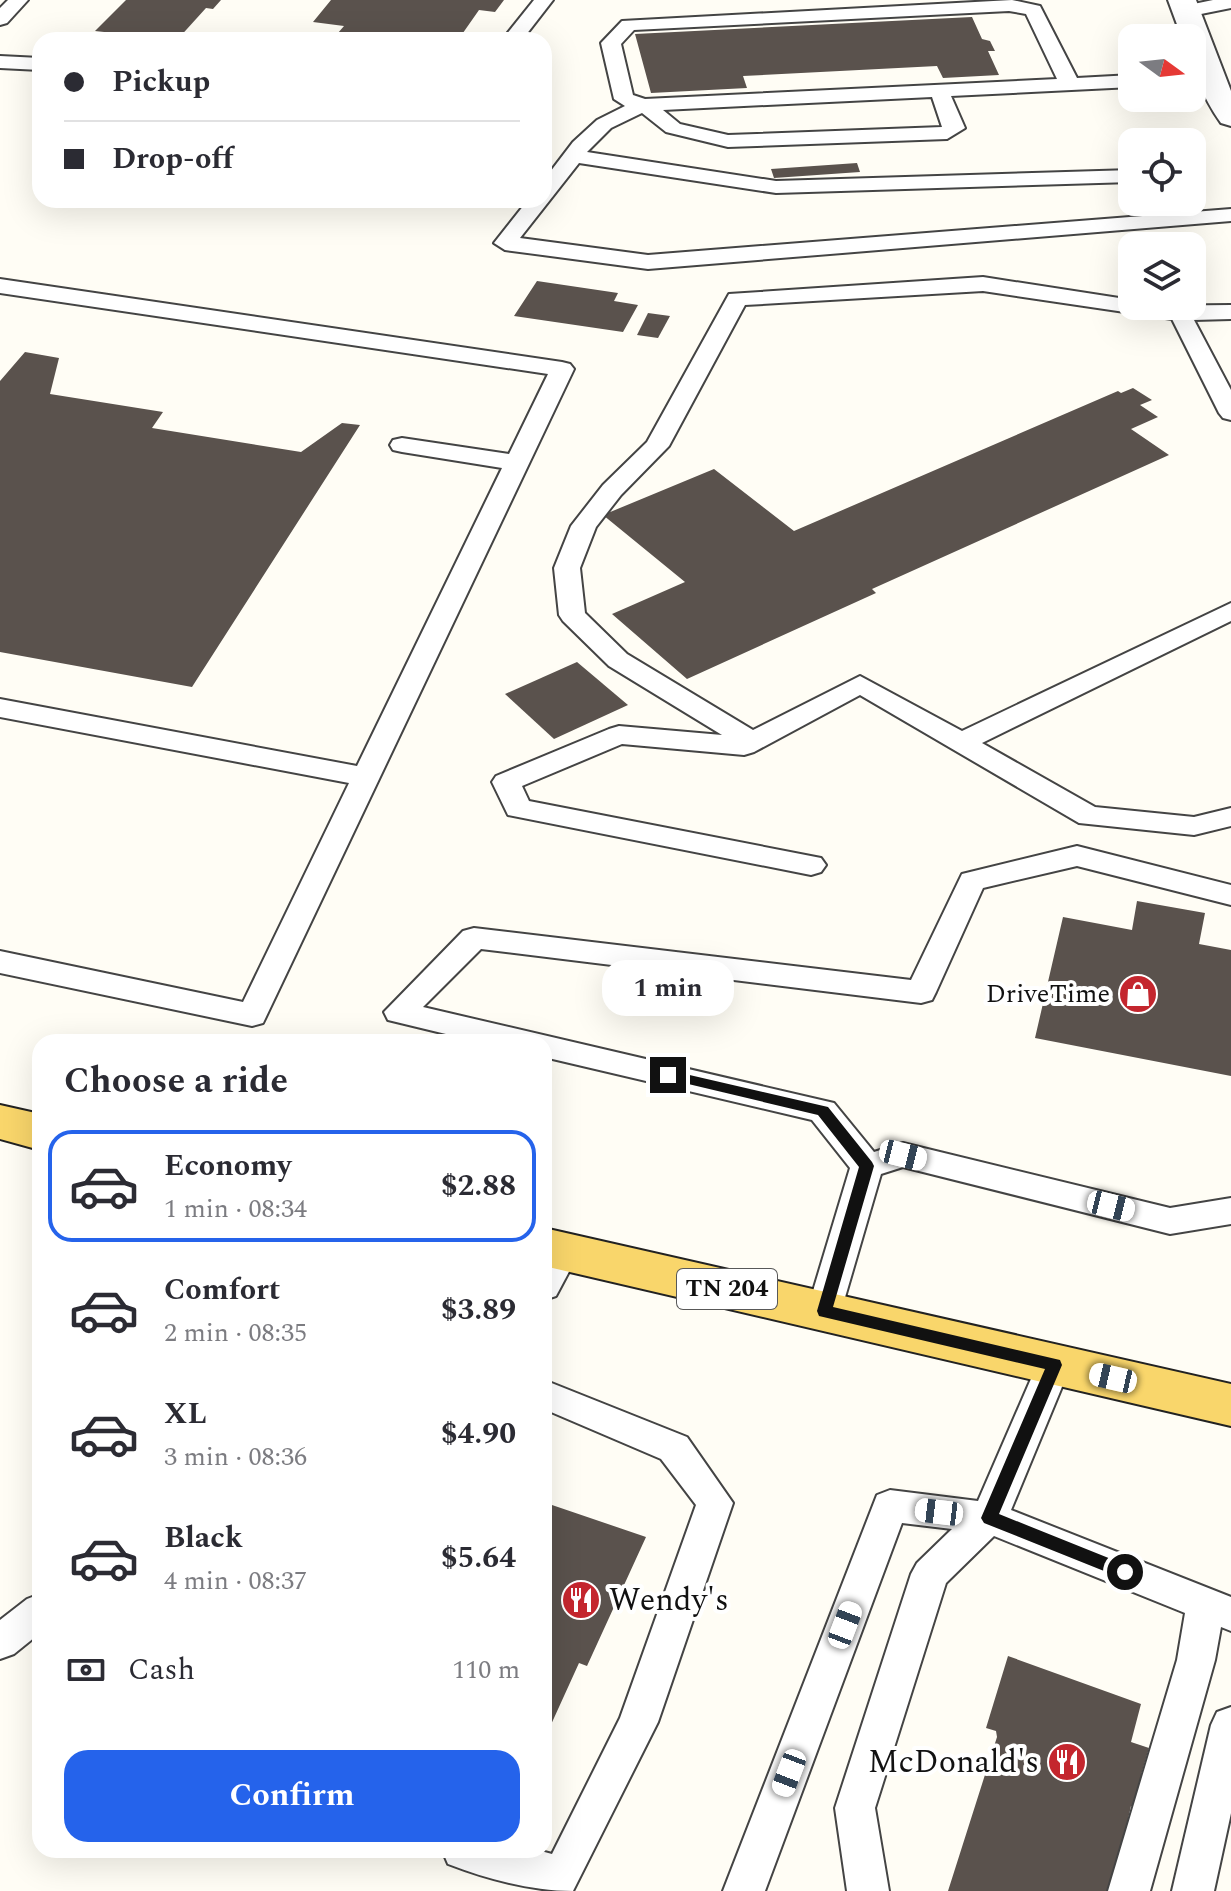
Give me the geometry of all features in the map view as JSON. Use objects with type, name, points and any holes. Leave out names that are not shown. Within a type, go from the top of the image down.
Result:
[{"type":"main road","points":[[0,1122],[32,1130]]},
{"type":"main road","name":"TN 204","points":[[552,1262],[824,1311],[1231,1405]]},
{"type":"street","points":[[1206,83],[1231,117]]},
{"type":"lane","points":[[0,19],[19,0]]},
{"type":"lane","points":[[518,32],[544,0]]},
{"type":"lane","points":[[1184,6],[1231,2]]},
{"type":"lane","points":[[939,91],[955,128],[947,133],[728,141],[673,128],[644,105],[624,99],[611,43],[629,25],[1009,5],[1033,10],[1070,84]]},
{"type":"lane","points":[[0,62],[32,64]]},
{"type":"lane","points":[[552,184],[585,137],[618,115],[644,105],[1118,82]]},
{"type":"lane","points":[[574,156],[776,187],[1118,176]]},
{"type":"lane","points":[[533,208],[505,243],[648,262],[1231,215]]},
{"type":"lane","points":[[753,742],[618,660],[572,615],[567,568],[584,526],[612,490],[657,446],[737,299],[983,284],[1118,305]]},
{"type":"lane","points":[[0,286],[562,369],[366,777],[254,1028],[0,962]]},
{"type":"lane","points":[[1206,313],[1231,312]]},
{"type":"lane","points":[[1183,320],[1231,413]]},
{"type":"lane","points":[[402,445],[517,463]]},
{"type":"lane","points":[[961,742],[1231,611]]},
{"type":"lane","points":[[811,865],[518,808],[506,782],[619,735],[744,746],[860,684],[1089,816],[1194,826],[1231,817]]},
{"type":"lane","points":[[0,708],[366,777]]},
{"type":"lane","points":[[493,1034],[399,1012],[474,938],[921,992],[972,881],[1077,856],[1231,895]]},
{"type":"lane","points":[[552,1048],[823,1111],[867,1166]]},
{"type":"lane","points":[[867,1166],[903,1155],[1170,1221],[1231,1211]]},
{"type":"lane","points":[[824,1311],[867,1166]]},
{"type":"lane","points":[[868,1891],[855,1808],[930,1574],[989,1518],[1054,1365]]},
{"type":"lane","points":[[493,1858],[562,1876],[638,1722],[715,1503],[674,1448],[552,1397]]},
{"type":"lane","points":[[744,1891],[890,1506],[989,1518],[1219,1609],[1196,1660],[1129,1891]]},
{"type":"lane","points":[[0,1642],[32,1617]]},
{"type":"lane","points":[[1193,1891],[1231,1725]]},
{"type":"building","points":[[126,0],[221,0],[213,9],[206,8],[184,32],[95,31]]},
{"type":"building","points":[[331,0],[504,0],[495,12],[479,10],[464,32],[339,32],[344,26],[313,22]]},
{"type":"building","points":[[972,17],[982,39],[990,41],[995,51],[988,51],[999,75],[943,78],[937,66],[743,76],[747,88],[651,93],[635,34]]},
{"type":"building","points":[[857,163],[860,172],[774,178],[771,169]]},
{"type":"building","points":[[537,281],[618,293],[614,301],[638,305],[623,332],[514,316]]},
{"type":"building","points":[[648,313],[670,316],[658,338],[637,335]]},
{"type":"building","points":[[25,352],[59,358],[50,394],[163,412],[152,428],[301,452],[342,423],[360,425],[192,687],[0,652],[0,381]]},
{"type":"building","points":[[1133,388],[1152,400],[1140,405],[1158,417],[1131,429],[1169,455],[872,589],[876,593],[687,679],[612,614],[685,582],[603,515],[714,469],[794,531],[1118,391],[1121,393]]},
{"type":"building","points":[[577,662],[628,705],[554,739],[505,694]]},
{"type":"building","name":"DriveTime","points":[[1137,901],[1205,913],[1199,944],[1231,950],[1231,1076],[1035,1038],[1063,917],[1132,930]]},
{"type":"building","name":"Wendy's","points":[[552,1505],[646,1537],[587,1666],[579,1663],[552,1722]]},
{"type":"building","name":"McDonald's","points":[[1008,1656],[1141,1704],[1131,1742],[1149,1748],[1141,1775],[1153,1779],[1144,1811],[1131,1806],[1116,1872],[1113,1871],[1108,1891],[948,1891],[997,1737],[996,1731],[986,1728]]},
{"type":"place","name":"DriveTime","points":[[1138,994]]},
{"type":"place","name":"Wendy's","points":[[581,1600]]},
{"type":"place","name":"McDonald's","points":[[1067,1762]]},
{"type":"route","points":[[668,1075],[823,1111],[867,1166],[824,1311],[1054,1365],[989,1518],[1125,1572]]}]
